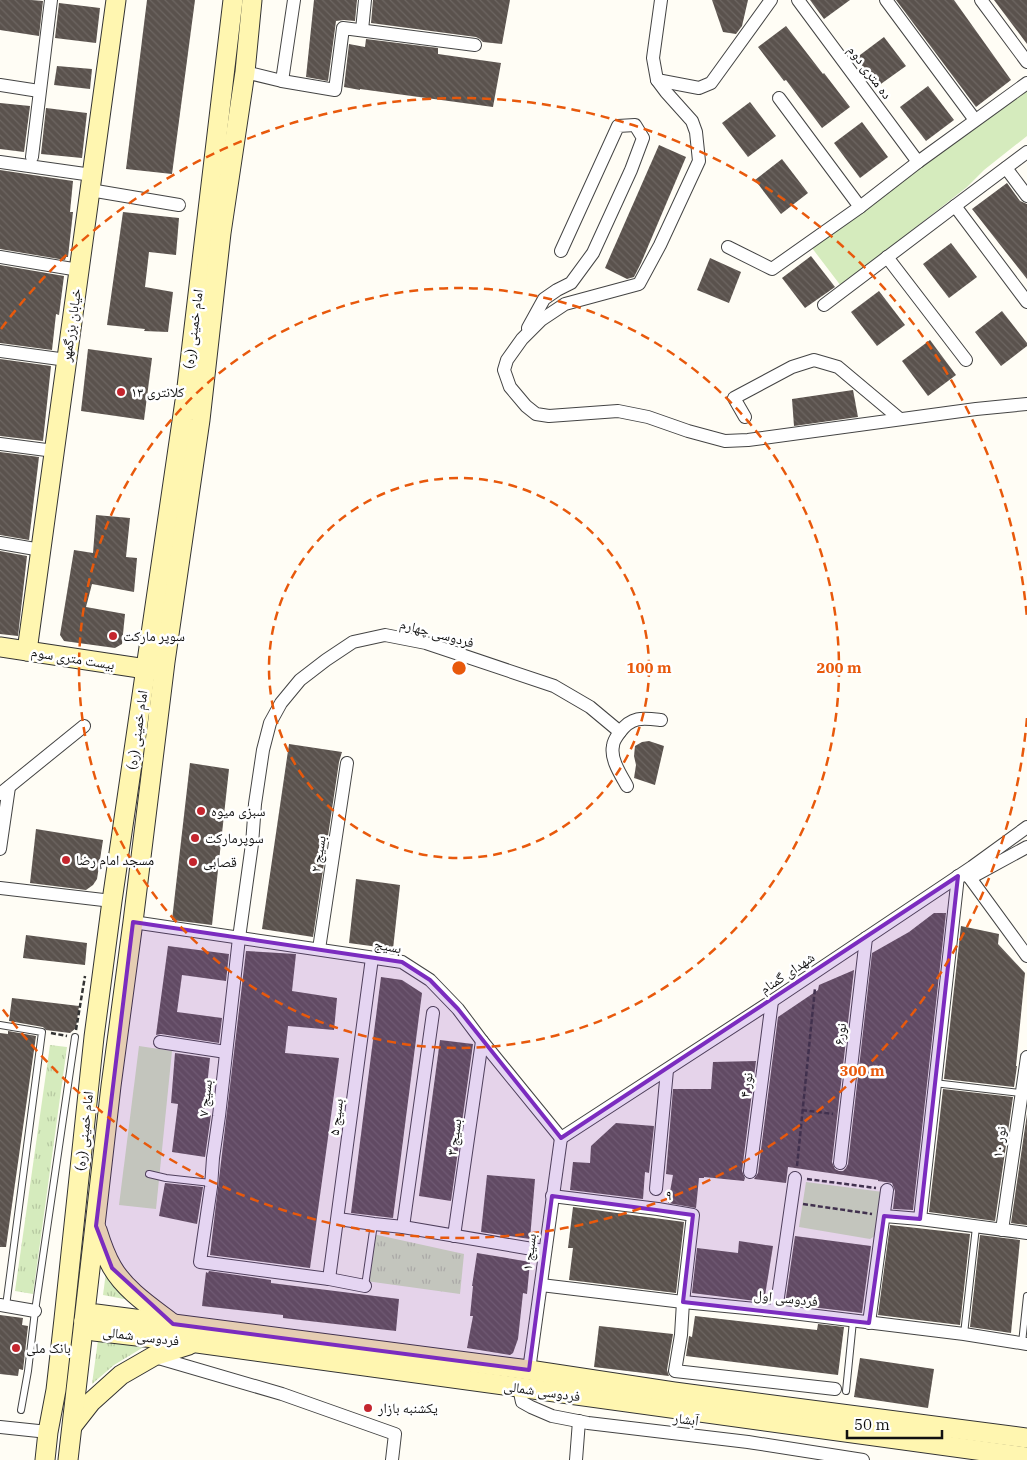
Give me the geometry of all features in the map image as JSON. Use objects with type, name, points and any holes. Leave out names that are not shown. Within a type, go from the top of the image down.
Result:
[{"type":"main road","name":"خیابان بزرگمهر","points":[[27,651],[91,182],[112,0]]},
{"type":"main road","name":"امام خمینی (ره)","points":[[45,1460],[56,1390],[94,1036],[187,387],[233,0]]},
{"type":"main road","name":"امام خمینی (ره)","points":[[68,1460],[111,1086],[165,662],[200,420],[221,233],[245,72],[252,0]]},
{"type":"main road","name":"بیست متری سوم","points":[[0,647],[146,669]]},
{"type":"main road","points":[[96,1226],[103,1250],[112,1268],[141,1299],[173,1324]]},
{"type":"main road","name":"فردوسی شمالی","points":[[1027,1438],[674,1392],[529,1370],[96,1314],[84,1321],[94,1331],[197,1343],[1027,1457]]},
{"type":"main road","points":[[64,1318],[84,1321]]},
{"type":"main road","points":[[72,1426],[91,1402],[120,1375],[154,1356],[197,1343]]},
{"type":"main road","points":[[56,1390],[60,1379],[66,1373],[73,1380],[76,1396]]},
{"type":"street","points":[[32,157],[51,0]]},
{"type":"street","points":[[282,81],[294,0]]},
{"type":"street","points":[[362,30],[365,0]]},
{"type":"street","points":[[522,339],[541,320],[566,304],[639,284],[660,246],[699,161],[696,132],[692,121],[657,80],[653,58],[661,0]]},
{"type":"street","points":[[657,80],[699,88],[711,83],[771,0]]},
{"type":"street","name":"ده متری دوم","points":[[798,0],[918,162]]},
{"type":"street","points":[[886,0],[975,120]]},
{"type":"street","points":[[981,0],[1027,62]]},
{"type":"street","points":[[245,72],[282,81],[335,90],[343,28],[475,45]]},
{"type":"street","points":[[728,248],[772,269],[1027,83]]},
{"type":"street","points":[[0,85],[39,90]]},
{"type":"street","points":[[779,98],[860,206]]},
{"type":"street","points":[[561,251],[618,126],[634,125],[643,138],[631,170],[593,253],[571,282],[544,299],[522,339],[507,360],[504,370],[510,388],[536,414],[549,416],[618,411],[648,417],[725,441],[748,440],[1027,404]]},
{"type":"street","points":[[824,305],[1027,152]]},
{"type":"street","points":[[0,162],[91,182],[179,205]]},
{"type":"street","points":[[1006,168],[1027,196]]},
{"type":"street","points":[[955,206],[1027,302]]},
{"type":"street","points":[[0,257],[79,270]]},
{"type":"street","points":[[887,257],[966,360]]},
{"type":"street","points":[[0,351],[67,360]]},
{"type":"street","points":[[745,417],[734,398],[792,367],[814,360],[838,367],[900,419]]},
{"type":"street","points":[[0,444],[54,451]]},
{"type":"street","points":[[0,543],[41,550]]},
{"type":"street","name":"فردوسی چهارم","points":[[239,938],[252,844],[255,804],[263,750],[270,723],[281,703],[300,680],[353,642],[385,635],[426,643],[490,663],[554,686],[590,707],[620,732]]},
{"type":"street","points":[[627,786],[618,770],[612,746],[627,723],[646,718],[661,720]]},
{"type":"street","points":[[0,849],[5,790],[84,726]]},
{"type":"street","name":"بسیج ۲","points":[[319,949],[347,764]]},
{"type":"street","name":"شهدای گمنام","points":[[561,1138],[866,938],[964,877],[972,867],[1027,827]]},
{"type":"street","points":[[964,877],[1027,847]]},
{"type":"street","points":[[964,877],[1027,956]]},
{"type":"street","points":[[920,1219],[934,1083],[964,877]]},
{"type":"street","points":[[0,888],[112,901]]},
{"type":"street","name":"بسیج","points":[[133,922],[402,962],[430,980],[458,1009],[482,1042],[561,1138]]},
{"type":"street","name":"بسیج ۷","points":[[239,938],[211,1184],[200,1262],[329,1279]]},
{"type":"street","name":"نور۶","points":[[840,1163],[866,938]]},
{"type":"street","name":"بسیج ۵","points":[[329,1279],[372,958]]},
{"type":"street","name":"نور ۴","points":[[750,1172],[772,1001]]},
{"type":"street","points":[[403,1227],[432,1013]]},
{"type":"street","points":[[160,1042],[226,1052]]},
{"type":"street","name":"بسیج ۳","points":[[454,1236],[482,1042]]},
{"type":"street","name":"نور ۱۰","points":[[1002,1230],[1027,1057]]},
{"type":"street","points":[[656,1189],[667,1070]]},
{"type":"street","name":"بسیج ۱","points":[[529,1370],[561,1138]]},
{"type":"street","points":[[776,1311],[796,1178]]},
{"type":"street","points":[[869,1323],[887,1190]]},
{"type":"street","name":"۹","points":[[552,1196],[658,1208],[693,1214],[683,1302]]},
{"type":"street","points":[[884,1216],[920,1219],[1027,1234]]},
{"type":"street","points":[[338,1219],[403,1227],[544,1251]]},
{"type":"street","points":[[329,1279],[365,1286]]},
{"type":"street","name":"فردوسی اول","points":[[540,1285],[776,1311],[1025,1343]]},
{"type":"street","points":[[683,1302],[681,1335],[675,1371],[841,1390]]},
{"type":"street","points":[[3,1306],[35,1312]]},
{"type":"street","points":[[154,1356],[282,1394],[395,1434],[392,1460]]},
{"type":"street","name":"آبشار","points":[[519,1388],[522,1402],[531,1408],[552,1416],[748,1442],[863,1460]]},
{"type":"street","points":[[576,1460],[579,1421]]},
{"type":"street","points":[[0,1427],[48,1432]]},
{"type":"lane","points":[[0,1025],[42,1032],[3,1306]]},
{"type":"lane","points":[[21,1410],[75,1037]]},
{"type":"lane","points":[[934,1083],[1022,1092]]},
{"type":"lane","points":[[149,1174],[211,1184]]},
{"type":"lane","points":[[365,1286],[374,1224]]},
{"type":"lane","points":[[964,1334],[976,1227]]},
{"type":"lane","points":[[1025,1343],[1027,1296]]},
{"type":"lane","points":[[841,1390],[853,1321]]},
{"type":"path","points":[[816,971],[796,1178],[887,1190]]},
{"type":"path","points":[[42,1032],[75,1037]]},
{"type":"path","points":[[802,1110],[845,1116]]},
{"type":"path","points":[[792,1202],[884,1216]]},
{"type":"highlighted area","points":[[958,876],[920,1219],[884,1216],[869,1323],[683,1302],[693,1215],[552,1196],[529,1370],[173,1324],[112,1268],[96,1226],[133,922],[402,962],[430,980],[458,1009],[561,1138]]},
{"type":"green space","points":[[1027,90],[1027,136],[984,170],[967,187],[841,286],[812,248]]},
{"type":"green space","points":[[50,1045],[67,1047],[33,1294],[15,1291]]},
{"type":"green space","points":[[139,1046],[172,1051],[156,1209],[119,1205]]},
{"type":"green space","points":[[806,1182],[883,1192],[878,1234],[870,1239],[799,1227]]},
{"type":"green space","points":[[373,1234],[464,1254],[460,1294],[366,1281]]},
{"type":"green space","points":[[106,1272],[129,1300],[103,1295]]},
{"type":"green space","points":[[98,1340],[147,1345],[114,1365],[92,1384]]},
{"type":"building","points":[[0,0],[43,1],[39,36],[0,30]]},
{"type":"building","points":[[147,0],[195,0],[172,174],[126,169]]},
{"type":"building","points":[[314,0],[357,0],[355,21],[336,21],[328,81],[306,77]]},
{"type":"building","points":[[373,0],[510,0],[502,44],[483,42],[476,37],[371,23]]},
{"type":"building","points":[[712,0],[748,0],[742,26],[736,34],[723,32]]},
{"type":"building","points":[[810,0],[850,0],[824,19]]},
{"type":"building","points":[[896,0],[954,0],[1011,80],[976,107]]},
{"type":"building","points":[[994,0],[1027,0],[1027,44]]},
{"type":"building","points":[[59,3],[100,8],[96,43],[55,38]]},
{"type":"building","points":[[786,26],[850,107],[822,128],[786,80],[784,81],[758,47]]},
{"type":"building","points":[[884,37],[906,66],[878,86],[856,58]]},
{"type":"building","points":[[366,39],[438,48],[438,54],[501,63],[493,107],[344,87],[349,44],[365,47]]},
{"type":"building","points":[[57,66],[92,69],[90,89],[54,85]]},
{"type":"building","points":[[928,86],[954,120],[926,141],[900,107]]},
{"type":"building","points":[[750,102],[776,136],[748,157],[722,123]]},
{"type":"building","points":[[0,103],[30,106],[24,152],[0,149]]},
{"type":"building","points":[[46,108],[87,113],[82,158],[41,154]]},
{"type":"building","points":[[862,122],[888,157],[860,178],[834,143]]},
{"type":"building","points":[[659,145],[686,157],[641,263],[634,277],[627,279],[605,268]]},
{"type":"building","points":[[782,159],[808,193],[781,214],[755,180]]},
{"type":"building","points":[[0,170],[73,181],[70,212],[73,212],[68,257],[65,260],[0,249]]},
{"type":"building","points":[[1007,183],[1020,201],[1027,204],[1027,279],[972,209]]},
{"type":"building","points":[[123,212],[179,218],[176,255],[149,252],[145,287],[173,292],[168,332],[144,331],[145,329],[107,325]]},
{"type":"building","points":[[951,243],[977,277],[949,298],[923,264]]},
{"type":"building","points":[[811,256],[835,287],[805,308],[782,278]]},
{"type":"building","points":[[710,258],[741,272],[729,303],[697,290]]},
{"type":"building","points":[[0,265],[64,276],[59,315],[56,314],[52,350],[0,343]]},
{"type":"building","points":[[879,291],[905,325],[877,346],[851,312]]},
{"type":"building","points":[[1002,311],[1027,343],[1027,346],[1001,366],[975,332]]},
{"type":"building","points":[[930,340],[956,375],[928,396],[902,361]]},
{"type":"building","points":[[88,349],[152,358],[144,420],[81,411]]},
{"type":"building","points":[[0,359],[51,366],[43,441],[0,436]]},
{"type":"building","points":[[853,390],[858,417],[794,426],[792,399]]},
{"type":"building","points":[[0,452],[39,457],[29,540],[0,535]]},
{"type":"building","points":[[96,515],[130,518],[126,557],[137,558],[134,592],[92,584],[86,607],[125,614],[122,644],[115,648],[64,641],[60,635],[74,550],[93,553]]},
{"type":"building","points":[[0,551],[27,556],[18,636],[0,634]]},
{"type":"building","points":[[649,741],[664,746],[655,785],[634,778],[636,765],[634,756],[635,746]]},
{"type":"building","points":[[289,744],[342,752],[313,937],[262,929]]},
{"type":"building","points":[[190,763],[229,769],[212,925],[172,920]]},
{"type":"building","name":"مسجد امام رضا","points":[[36,829],[103,840],[97,879],[93,885],[86,890],[30,883]]},
{"type":"building","points":[[356,879],[400,885],[393,949],[349,943]]},
{"type":"building","points":[[934,913],[946,913],[913,1210],[893,1209],[895,1191],[892,1183],[878,1180],[788,1167],[786,1183],[754,1179],[758,1173],[778,1017],[818,990],[819,985],[854,970],[832,1162],[835,1169],[843,1171],[848,1164],[872,953],[909,932]]},
{"type":"building","points":[[961,926],[999,934],[998,944],[1025,973],[1014,1087],[944,1079]]},
{"type":"building","points":[[26,935],[87,943],[85,965],[23,958]]},
{"type":"building","points":[[168,946],[229,954],[226,981],[182,975],[177,1012],[222,1018],[219,1043],[161,1034],[156,1035]]},
{"type":"building","points":[[246,951],[296,954],[292,991],[337,998],[334,1030],[288,1026],[285,1053],[339,1058],[310,1268],[210,1255]]},
{"type":"building","points":[[381,977],[402,980],[422,993],[393,1218],[351,1213]]},
{"type":"building","points":[[12,998],[79,1006],[76,1028],[70,1033],[46,1030],[43,1027],[9,1021]]},
{"type":"building","points":[[8,1031],[36,1036],[6,1247],[0,1247],[0,1033],[8,1034]]},
{"type":"building","points":[[440,1040],[473,1044],[451,1201],[419,1196]]},
{"type":"building","points":[[175,1053],[210,1058],[204,1114],[211,1115],[205,1157],[172,1152],[178,1104],[171,1103]]},
{"type":"building","points":[[756,1061],[742,1171],[745,1178],[744,1181],[699,1178],[696,1208],[668,1203],[673,1175],[666,1174],[673,1089],[711,1089],[713,1062]]},
{"type":"building","points":[[943,1089],[1013,1097],[995,1221],[929,1212]]},
{"type":"building","points":[[1027,1114],[1027,1225],[1011,1223]]},
{"type":"building","points":[[616,1123],[654,1126],[649,1173],[645,1172],[643,1199],[570,1190],[573,1162],[590,1163],[591,1146]]},
{"type":"building","points":[[487,1175],[535,1179],[530,1239],[481,1232]]},
{"type":"building","points":[[165,1183],[203,1187],[197,1224],[159,1216]]},
{"type":"building","points":[[573,1207],[684,1222],[676,1293],[569,1280],[573,1248],[568,1248]]},
{"type":"building","points":[[890,1225],[970,1234],[960,1325],[878,1315]]},
{"type":"building","points":[[980,1235],[1020,1240],[1011,1333],[970,1327]]},
{"type":"building","points":[[795,1236],[871,1246],[862,1313],[785,1304]]},
{"type":"building","points":[[739,1241],[773,1246],[764,1302],[692,1293],[697,1248],[738,1253]]},
{"type":"building","points":[[477,1253],[530,1262],[527,1294],[523,1293],[518,1339],[513,1353],[510,1355],[467,1348],[473,1316],[470,1316]]},
{"type":"building","points":[[209,1271],[271,1280],[271,1283],[399,1299],[396,1331],[283,1318],[283,1315],[202,1306],[206,1272],[208,1273]]},
{"type":"building","name":"بانک ملی","points":[[0,1315],[23,1318],[22,1325],[28,1326],[23,1370],[19,1369],[18,1376],[0,1374]]},
{"type":"building","points":[[695,1316],[817,1330],[818,1324],[844,1327],[838,1375],[686,1356],[689,1336],[692,1337]]},
{"type":"building","points":[[599,1326],[673,1334],[667,1370],[669,1376],[594,1367]]},
{"type":"building","points":[[860,1358],[934,1369],[928,1408],[854,1397]]},
{"type":"place","name":"کلانتری ۱۳","points":[[121,392]]},
{"type":"place","name":"سوپر مارکت","points":[[113,636]]},
{"type":"place","name":"سبزی میوه","points":[[201,811]]},
{"type":"place","name":"سوپرمارکت","points":[[195,838]]},
{"type":"place","name":"مسجد امام رضا","points":[[66,860]]},
{"type":"place","name":"قصابی","points":[[193,862]]},
{"type":"place","name":"بانک ملی","points":[[16,1348]]},
{"type":"place","name":"یکشنبه بازار","points":[[368,1408]]}]
